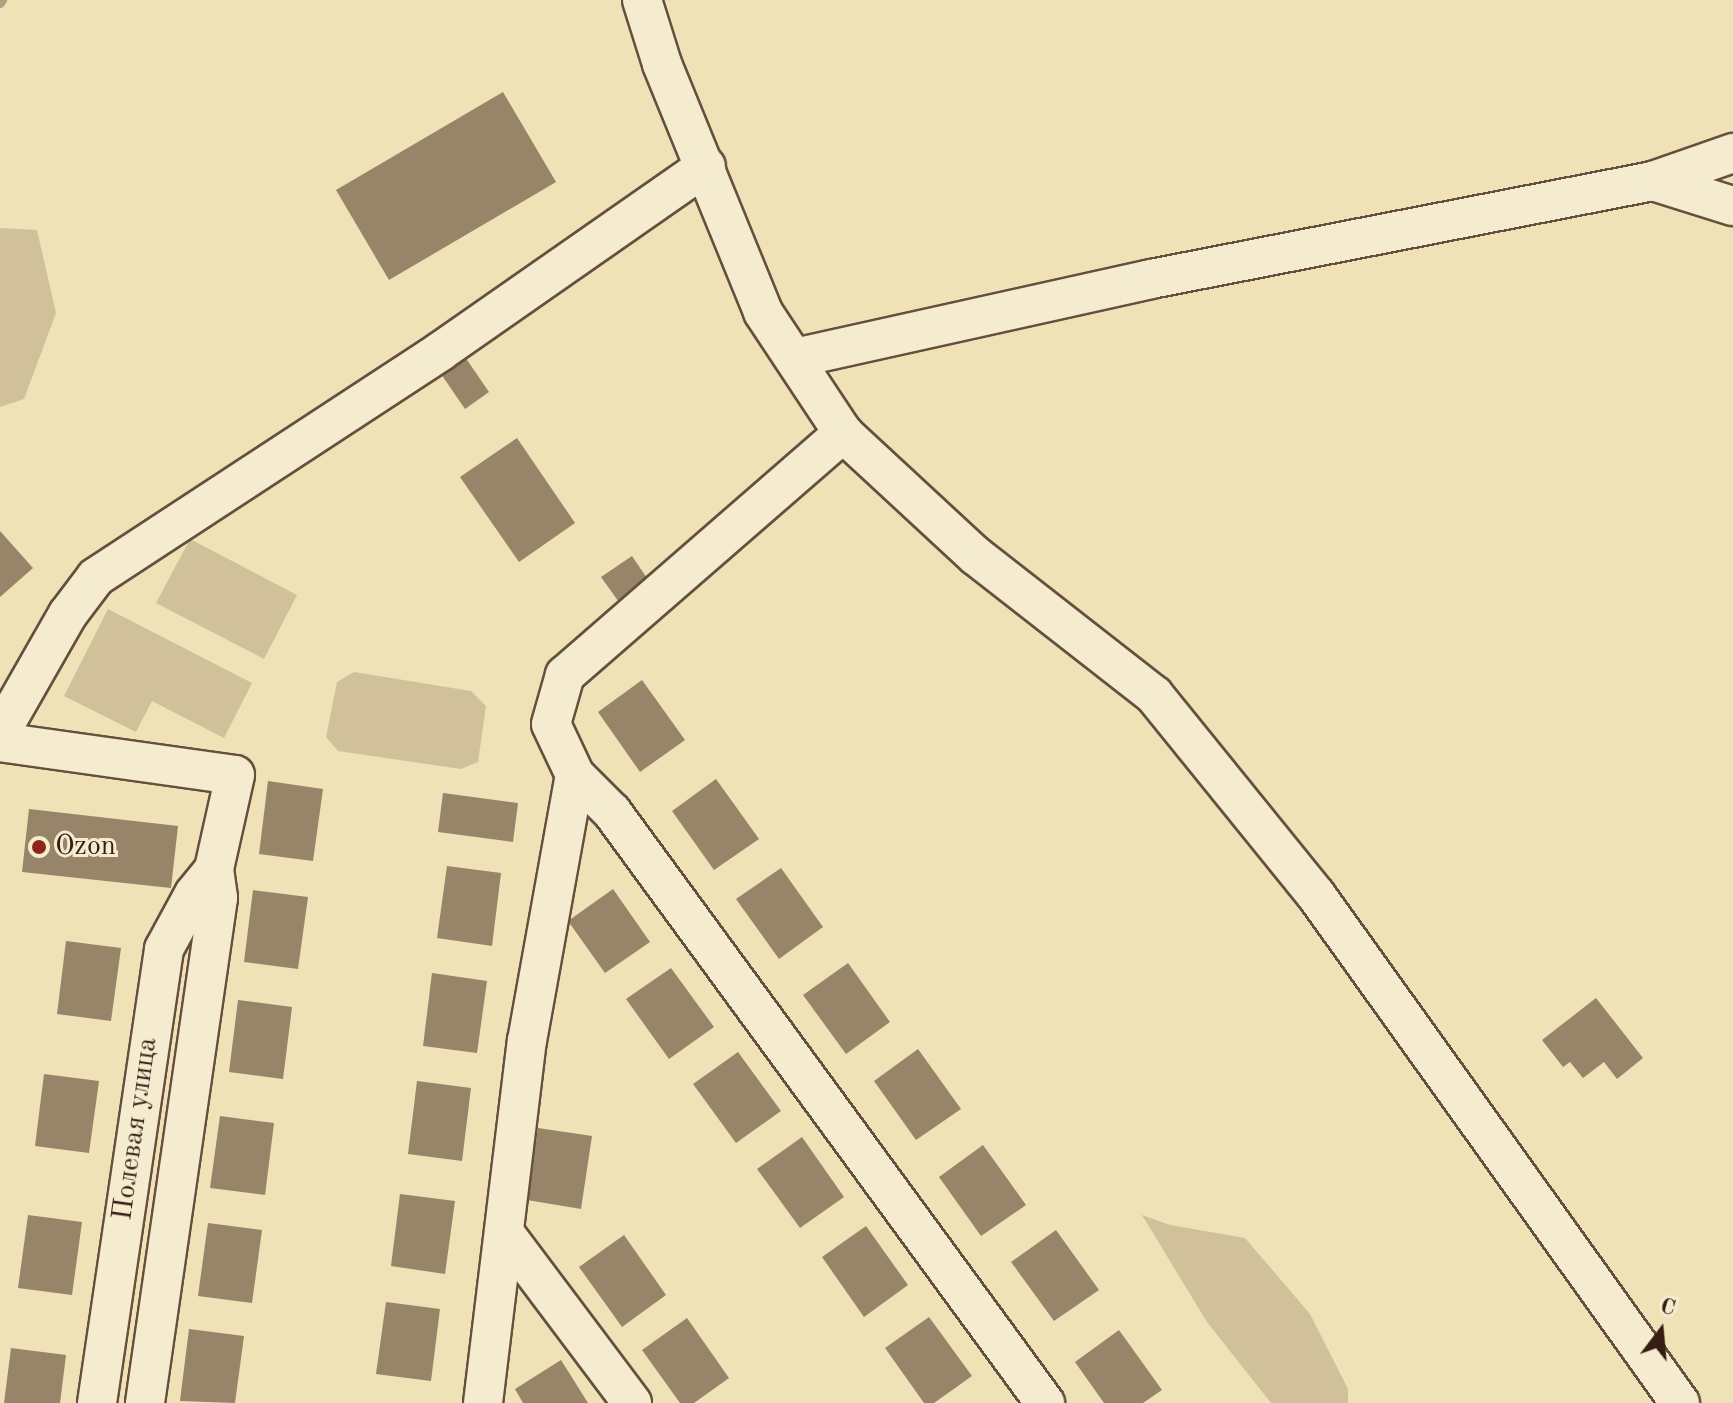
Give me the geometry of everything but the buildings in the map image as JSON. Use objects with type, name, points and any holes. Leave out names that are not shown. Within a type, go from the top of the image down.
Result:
[{"type":"street","points":[[642,0],[763,312],[843,433],[976,556],[1154,695],[1316,895],[1680,1403]]},
{"type":"street","points":[[795,358],[1151,279],[1653,181],[1733,153]]},
{"type":"street","points":[[0,733],[68,614],[96,577],[207,501],[441,351],[706,166]]},
{"type":"street","points":[[1653,181],[1733,206]]},
{"type":"street","points":[[843,433],[565,675],[551,724],[575,775],[612,812],[1045,1403]]},
{"type":"street","name":"Полевая улица","points":[[0,742],[235,775],[214,869],[164,949],[97,1403]]},
{"type":"street","points":[[483,1403],[506,1235],[527,1041],[575,775]]},
{"type":"street","name":"Полевая улица","points":[[145,1403],[218,898],[214,869]]},
{"type":"street","points":[[506,1235],[632,1403]]},
{"type":"shaded area","points":[[0,228],[37,230],[56,313],[24,399],[0,407]]},
{"type":"shaded area","points":[[190,539],[297,595],[264,659],[156,603]]},
{"type":"shaded area","points":[[108,609],[252,683],[224,738],[152,701],[136,732],[64,696]]},
{"type":"shaded area","points":[[354,672],[471,691],[486,706],[478,762],[461,769],[338,751],[326,737],[337,682]]},
{"type":"shaded area","points":[[1142,1215],[1170,1225],[1245,1238],[1310,1314],[1348,1389],[1348,1403],[1271,1403],[1207,1322]]},
{"type":"place","name":"Ozon","points":[[39,847]]}]
